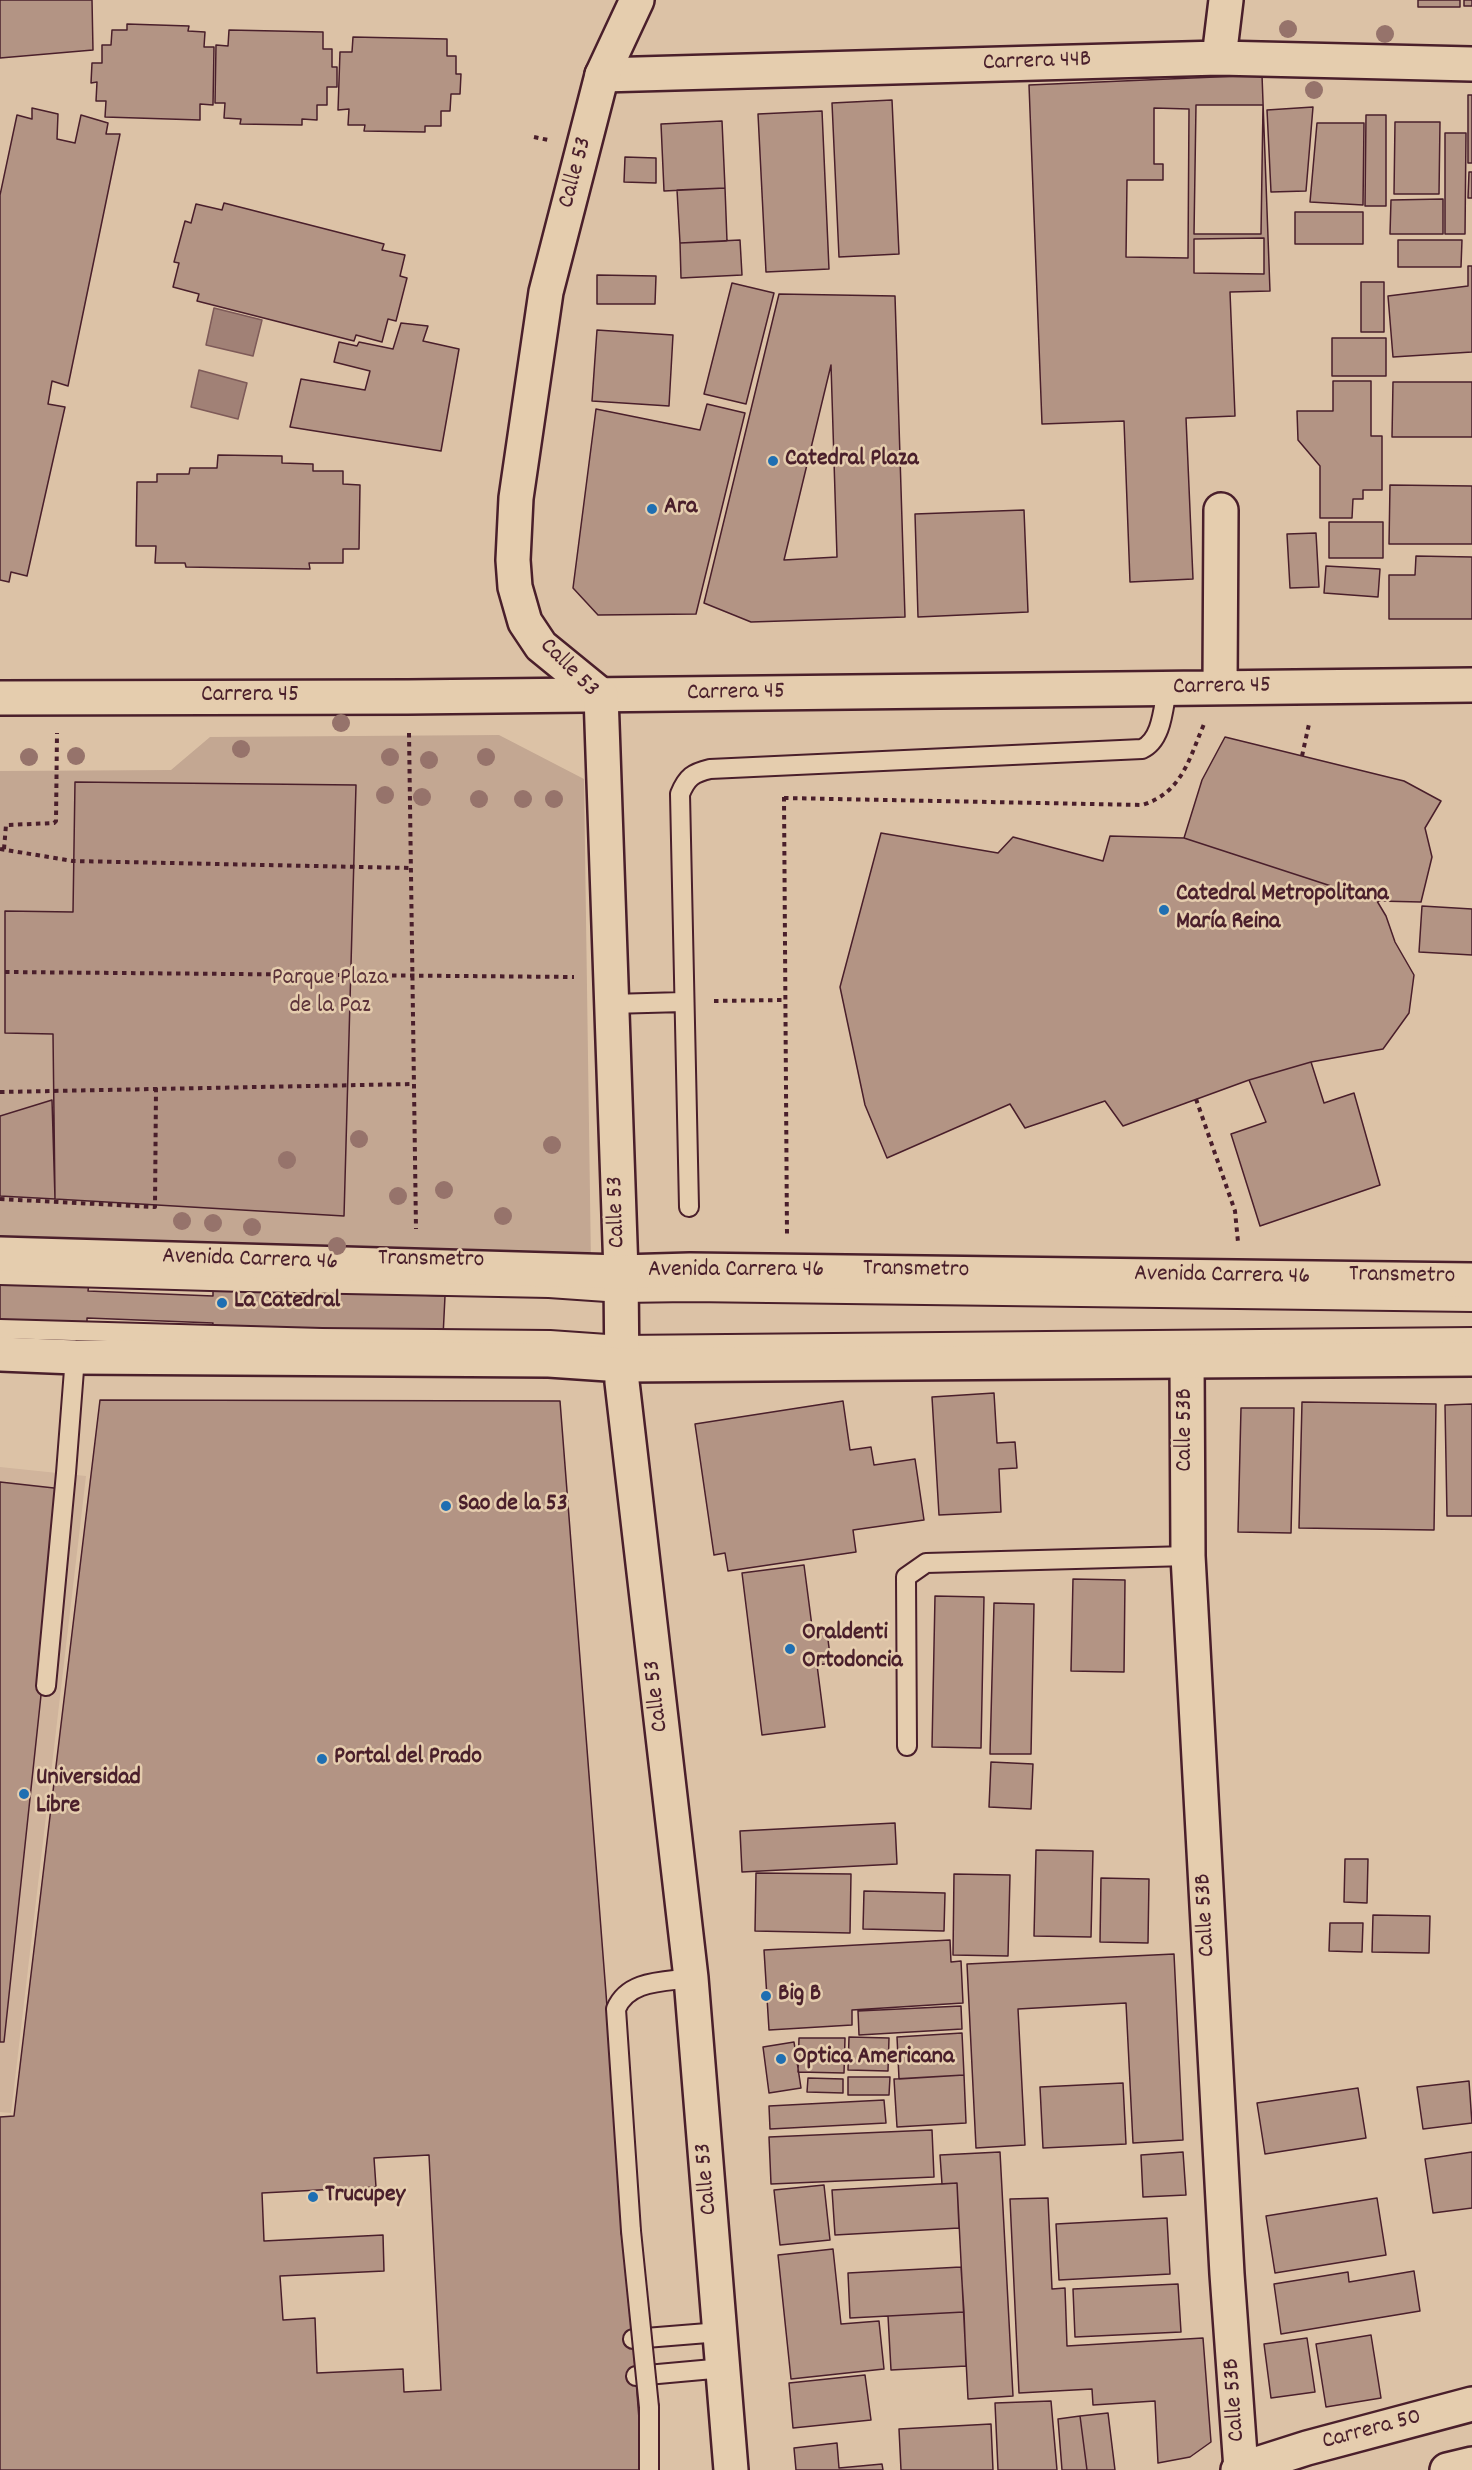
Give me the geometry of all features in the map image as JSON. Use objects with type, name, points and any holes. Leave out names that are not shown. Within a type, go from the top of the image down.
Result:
[{"type":"street","name":"Calle 53","points":[[637,0],[602,75],[546,292],[516,498],[513,560],[515,587],[525,622],[541,646],[602,695],[622,1355],[691,1978],[731,2470]]},
{"type":"street","points":[[1219,58],[1226,0]]},
{"type":"street","name":"Carrera 44B","points":[[602,75],[1219,58],[1472,64]]},
{"type":"street","points":[[1220,687],[1221,510]]},
{"type":"street","name":"Carrera 45","points":[[0,698],[602,695],[1472,685]]},
{"type":"street","name":"Avenida Carrera 46","points":[[0,1254],[621,1283],[690,1270],[1472,1280]]},
{"type":"street","points":[[0,1353],[75,1357],[549,1360],[622,1355],[1187,1361],[1472,1359]]},
{"type":"street","name":"Calle 53B","points":[[1187,1361],[1188,1556],[1239,2469]]},
{"type":"street","name":"Carrera 50","points":[[1239,2469],[1307,2448],[1472,2404]]},
{"type":"street","points":[[1447,2470],[1472,2464]]},
{"type":"lane","points":[[689,1207],[680,794],[685,781],[694,773],[710,769],[1142,749],[1150,745],[1155,738],[1167,689]]},
{"type":"lane","points":[[611,990],[683,1002]]},
{"type":"lane","name":"Transmetro","points":[[0,1275],[549,1288],[621,1283],[690,1292],[1472,1302]]},
{"type":"lane","points":[[0,1329],[322,1338],[549,1340],[622,1355],[1472,1337]]},
{"type":"lane","points":[[46,1686],[75,1357]]},
{"type":"lane","points":[[907,1746],[906,1577],[926,1563],[1188,1556]]},
{"type":"lane","points":[[649,2470],[649,2407],[632,2231],[616,2009],[621,1997],[637,1986],[691,1978]]},
{"type":"lane","points":[[633,2339],[720,2332]]},
{"type":"lane","points":[[636,2376],[724,2368]]},
{"type":"path","points":[[784,798],[1142,805],[1156,801],[1169,792],[1180,779],[1220,687]]},
{"type":"path","points":[[57,726],[56,820],[54,823],[6,825],[2,849],[73,861],[410,868]]},
{"type":"path","points":[[409,735],[416,1220]]},
{"type":"path","points":[[784,790],[787,1234]]},
{"type":"path","points":[[5,972],[412,976],[611,990]]},
{"type":"path","points":[[721,1001],[786,1000]]},
{"type":"path","points":[[0,1092],[413,1084]]},
{"type":"path","points":[[0,1199],[155,1207],[156,1088]]},
{"type":"path","points":[[1196,1100],[1235,1211],[1237,1228]]},
{"type":"shaded area","points":[[214,308],[262,320],[253,356],[206,345]]},
{"type":"shaded area","points":[[199,370],[247,383],[238,419],[191,407]]},
{"type":"shaded area","name":"Universidad Libre","points":[[0,1467],[86,1476],[11,2113],[0,2112]]},
{"type":"green space","name":"Parque Plaza de la Paz","points":[[499,735],[584,779],[591,1265],[0,1238],[0,771],[171,770],[210,737]]},
{"type":"building","points":[[0,0],[92,0],[93,50],[0,58]]},
{"type":"building","points":[[1418,0],[1460,0],[1460,7],[1418,7]]},
{"type":"building","points":[[1464,0],[1472,0],[1472,6],[1464,6]]},
{"type":"building","points":[[127,24],[189,26],[188,31],[205,32],[204,47],[214,47],[213,105],[200,104],[200,120],[105,117],[106,101],[96,101],[97,82],[91,83],[92,63],[102,63],[102,45],[111,45],[112,30],[127,30]]},
{"type":"building","points":[[229,30],[323,32],[323,49],[332,49],[332,67],[337,67],[337,87],[327,87],[327,105],[317,105],[317,120],[302,119],[302,125],[240,124],[241,119],[224,118],[225,103],[215,103],[216,45],[228,46]]},
{"type":"building","points":[[353,37],[447,39],[447,56],[456,56],[456,74],[461,74],[460,94],[451,94],[450,111],[441,111],[441,126],[425,126],[425,132],[364,131],[365,125],[348,125],[349,109],[338,110],[340,52],[352,52]]},
{"type":"building","points":[[1262,75],[1270,291],[1230,292],[1235,416],[1186,418],[1193,579],[1130,582],[1124,421],[1042,424],[1029,85]]},
{"type":"building","points":[[1468,95],[1472,95],[1472,163],[1468,163]]},
{"type":"building","points":[[892,100],[899,254],[839,257],[832,103]]},
{"type":"building","points":[[1196,105],[1263,105],[1261,234],[1194,234]]},
{"type":"building","points":[[1313,107],[1306,191],[1271,192],[1267,110]]},
{"type":"building","points":[[32,108],[58,114],[57,139],[75,143],[81,115],[108,123],[106,134],[120,134],[68,386],[52,381],[48,404],[65,407],[27,576],[11,572],[9,582],[0,580],[0,195],[17,115],[32,119]]},
{"type":"building","points":[[1154,108],[1189,109],[1188,258],[1126,257],[1127,180],[1163,180],[1163,164],[1154,164]]},
{"type":"building","points":[[822,111],[829,269],[766,272],[758,114]]},
{"type":"building","points":[[1366,115],[1386,115],[1386,206],[1365,206]]},
{"type":"building","points":[[722,121],[725,188],[664,191],[661,124]]},
{"type":"building","points":[[1395,122],[1440,122],[1439,194],[1394,194]]},
{"type":"building","points":[[1317,123],[1364,123],[1363,205],[1310,202]]},
{"type":"building","points":[[1445,133],[1466,133],[1465,234],[1445,234]]},
{"type":"building","points":[[625,157],[656,158],[656,183],[624,182]]},
{"type":"building","points":[[1469,172],[1472,172],[1472,198],[1468,198]]},
{"type":"building","points":[[725,188],[727,241],[680,243],[677,190]]},
{"type":"building","points":[[1443,199],[1443,234],[1390,234],[1391,200]]},
{"type":"building","points":[[224,203],[384,244],[382,250],[405,255],[400,276],[407,278],[396,321],[388,319],[382,342],[356,335],[354,341],[197,301],[199,294],[173,287],[179,263],[174,262],[185,221],[191,223],[196,204],[222,210]]},
{"type":"building","points":[[1295,212],[1363,212],[1363,244],[1295,244]]},
{"type":"building","points":[[1264,238],[1264,274],[1194,273],[1194,239]]},
{"type":"building","points":[[740,240],[742,275],[681,278],[680,243]]},
{"type":"building","points":[[1398,240],[1462,240],[1461,267],[1398,267]]},
{"type":"building","points":[[1468,266],[1472,266],[1472,352],[1393,357],[1388,296],[1468,286]]},
{"type":"building","points":[[597,275],[656,276],[655,304],[597,304]]},
{"type":"building","points":[[1361,282],[1384,282],[1384,332],[1361,332]]},
{"type":"building","points":[[732,283],[774,293],[746,404],[704,394]]},
{"type":"building","name":"Catedral Plaza","points":[[779,294],[895,296],[905,617],[751,622],[704,603]],"holes":[[[831,365],[837,557],[784,560]]]},
{"type":"building","points":[[401,323],[428,326],[423,341],[459,349],[441,451],[290,427],[301,379],[365,390],[370,371],[334,362],[339,342],[357,346],[359,342],[393,349]]},
{"type":"building","points":[[597,330],[673,335],[669,406],[592,401]]},
{"type":"building","points":[[1332,338],[1386,338],[1386,376],[1332,376]]},
{"type":"building","points":[[1333,381],[1371,381],[1371,436],[1382,436],[1382,490],[1363,490],[1363,499],[1353,499],[1352,518],[1320,518],[1320,466],[1298,440],[1297,411],[1333,411]]},
{"type":"building","points":[[1393,382],[1472,382],[1472,437],[1392,437]]},
{"type":"building","name":"Ara","points":[[707,404],[745,413],[696,614],[598,615],[573,588],[596,409],[700,430]]},
{"type":"building","points":[[218,455],[282,456],[282,463],[313,464],[313,471],[343,471],[343,484],[360,485],[359,549],[343,549],[343,563],[309,563],[310,569],[186,567],[185,563],[155,563],[156,546],[136,546],[137,482],[157,482],[157,474],[189,474],[190,468],[217,468]]},
{"type":"building","points":[[1390,485],[1472,486],[1472,544],[1389,544]]},
{"type":"building","points":[[1024,510],[1028,612],[918,617],[915,514]]},
{"type":"building","points":[[1329,522],[1383,522],[1383,558],[1329,558]]},
{"type":"building","points":[[1316,533],[1319,587],[1290,588],[1287,534]]},
{"type":"building","points":[[1416,556],[1472,557],[1472,619],[1389,619],[1389,575],[1415,575]]},
{"type":"building","points":[[1326,566],[1380,569],[1378,597],[1324,593]]},
{"type":"building","points":[[1225,737],[1404,781],[1441,801],[1425,828],[1432,857],[1421,902],[1377,901],[1184,838],[1202,780]]},
{"type":"building","points":[[75,782],[356,785],[344,1216],[55,1199],[53,1034],[5,1033],[5,911],[73,912]]},
{"type":"building","points":[[881,833],[998,853],[1013,837],[1103,861],[1110,836],[1184,838],[1377,901],[1386,916],[1395,942],[1414,975],[1409,1013],[1383,1049],[1311,1062],[1249,1080],[1123,1126],[1105,1101],[1025,1128],[1010,1104],[887,1158],[865,1105],[840,987]]},
{"type":"building","points":[[1422,906],[1472,909],[1472,955],[1419,952]]},
{"type":"building","points":[[1311,1062],[1324,1103],[1354,1093],[1380,1185],[1260,1226],[1231,1134],[1266,1122],[1249,1080]]},
{"type":"building","points":[[52,1100],[55,1199],[0,1196],[0,1116]]},
{"type":"building","name":"La Catedral","points":[[0,1280],[89,1283],[88,1291],[213,1296],[213,1287],[445,1296],[443,1337],[212,1328],[213,1323],[87,1318],[87,1325],[0,1321]]},
{"type":"building","points":[[994,1393],[997,1443],[1015,1442],[1017,1468],[999,1469],[1001,1512],[939,1515],[932,1397]]},
{"type":"building","name":"Portal del Prado","points":[[100,1400],[560,1401],[643,2470],[0,2470],[0,2117],[14,2116]]},
{"type":"building","points":[[843,1401],[850,1450],[871,1447],[874,1465],[915,1459],[924,1520],[853,1530],[856,1552],[728,1571],[725,1553],[714,1555],[695,1424]]},
{"type":"building","points":[[1302,1402],[1436,1404],[1434,1530],[1299,1528]]},
{"type":"building","points":[[1472,1404],[1472,1516],[1447,1516],[1445,1405]]},
{"type":"building","points":[[1241,1408],[1294,1408],[1291,1533],[1238,1532]]},
{"type":"building","points":[[0,1482],[63,1489],[4,2042],[0,2042]]},
{"type":"building","name":"Oraldenti Ortodoncia","points":[[804,1565],[813,1634],[827,1632],[831,1663],[817,1665],[825,1727],[762,1735],[742,1573]]},
{"type":"building","points":[[1073,1579],[1125,1580],[1124,1672],[1071,1671]]},
{"type":"building","points":[[935,1596],[984,1597],[981,1748],[932,1747]]},
{"type":"building","points":[[994,1603],[1034,1604],[1031,1754],[990,1754]]},
{"type":"building","points":[[991,1762],[1033,1764],[1031,1809],[989,1807]]},
{"type":"building","points":[[895,1823],[897,1864],[742,1872],[740,1831]]},
{"type":"building","points":[[1036,1850],[1093,1851],[1091,1937],[1034,1936]]},
{"type":"building","points":[[1345,1859],[1368,1859],[1367,1903],[1344,1902]]},
{"type":"building","points":[[756,1873],[851,1874],[850,1933],[755,1931]]},
{"type":"building","points":[[954,1874],[1010,1875],[1008,1956],[953,1955]]},
{"type":"building","points":[[1101,1878],[1149,1879],[1148,1943],[1100,1942]]},
{"type":"building","points":[[864,1891],[945,1893],[944,1931],[863,1929]]},
{"type":"building","points":[[1373,1915],[1430,1916],[1429,1953],[1372,1952]]},
{"type":"building","points":[[1330,1923],[1363,1923],[1362,1952],[1329,1951]]},
{"type":"building","points":[[950,1940],[951,1962],[961,1961],[963,2003],[852,2010],[852,2025],[769,2030],[764,1950]]},
{"type":"building","points":[[1174,1954],[1183,2140],[1133,2143],[1126,2003],[1018,2009],[1025,2145],[976,2148],[967,1964]]},
{"type":"building","points":[[961,2006],[962,2029],[859,2035],[858,2011]]},
{"type":"building","points":[[962,2033],[964,2075],[899,2079],[897,2037]]},
{"type":"building","points":[[849,2037],[889,2038],[888,2071],[848,2070]]},
{"type":"building","points":[[799,2038],[845,2038],[844,2073],[798,2072]]},
{"type":"building","name":"Optica Americana","points":[[794,2042],[801,2088],[769,2093],[763,2047]]},
{"type":"building","points":[[964,2075],[966,2123],[897,2127],[894,2079]]},
{"type":"building","points":[[848,2077],[890,2077],[889,2095],[848,2095]]},
{"type":"building","points":[[808,2078],[843,2079],[843,2093],[807,2092]]},
{"type":"building","points":[[1469,2081],[1472,2123],[1423,2129],[1417,2087]]},
{"type":"building","points":[[1123,2083],[1126,2144],[1043,2148],[1040,2087]]},
{"type":"building","points":[[1358,2088],[1366,2138],[1265,2154],[1257,2103]]},
{"type":"building","points":[[884,2100],[886,2123],[770,2129],[769,2106]]},
{"type":"building","points":[[932,2130],[934,2177],[771,2184],[769,2137]]},
{"type":"building","points":[[1000,2152],[1013,2396],[968,2399],[957,2183],[942,2184],[940,2155]]},
{"type":"building","points":[[1183,2152],[1186,2195],[1143,2197],[1141,2155]]},
{"type":"building","points":[[1472,2152],[1472,2208],[1433,2213],[1425,2159]]},
{"type":"building","points":[[429,2155],[441,2390],[404,2392],[403,2369],[317,2373],[315,2318],[283,2320],[280,2276],[384,2271],[383,2235],[264,2241],[262,2193],[376,2187],[374,2158]]},
{"type":"building","points":[[957,2183],[959,2228],[835,2235],[832,2190]]},
{"type":"building","points":[[824,2185],[830,2240],[780,2245],[774,2190]]},
{"type":"building","points":[[1048,2198],[1052,2289],[1065,2288],[1067,2346],[1203,2338],[1211,2442],[1190,2457],[1158,2463],[1155,2401],[1093,2405],[1092,2389],[1019,2393],[1010,2199]]},
{"type":"building","points":[[1377,2198],[1386,2255],[1275,2273],[1266,2216]]},
{"type":"building","points":[[1167,2218],[1170,2274],[1059,2280],[1056,2224]]},
{"type":"building","points":[[833,2249],[841,2324],[879,2321],[884,2369],[791,2379],[778,2255]]},
{"type":"building","points":[[961,2267],[964,2312],[850,2318],[848,2273]]},
{"type":"building","points":[[1414,2271],[1420,2311],[1281,2334],[1274,2284],[1348,2272],[1349,2282]]},
{"type":"building","points":[[1178,2284],[1181,2332],[1075,2337],[1073,2289]]},
{"type":"building","points":[[964,2312],[966,2366],[891,2370],[888,2316]]},
{"type":"building","points":[[1371,2335],[1381,2398],[1326,2407],[1316,2344]]},
{"type":"building","points":[[1307,2338],[1315,2392],[1271,2398],[1264,2344]]},
{"type":"building","points":[[865,2375],[871,2420],[793,2428],[789,2383]]},
{"type":"building","points":[[1051,2401],[1057,2470],[998,2470],[995,2403]]},
{"type":"building","points":[[1108,2413],[1115,2470],[1087,2470],[1080,2416]]},
{"type":"building","points":[[1080,2416],[1087,2470],[1062,2470],[1058,2419]]},
{"type":"building","points":[[991,2424],[993,2470],[901,2470],[899,2429]]},
{"type":"building","points":[[837,2443],[839,2468],[882,2464],[883,2470],[796,2470],[794,2448]]},
{"type":"place","name":"Catedral Plaza","points":[[773,461]]},
{"type":"place","name":"Ara","points":[[652,509]]},
{"type":"place","name":"Catedral Metropolitana María Reina","points":[[1164,910]]},
{"type":"place","name":"La Catedral","points":[[222,1303]]},
{"type":"place","name":"Sao de la 53","points":[[446,1506]]},
{"type":"place","name":"Oraldenti Ortodoncia","points":[[790,1649]]},
{"type":"place","name":"Portal del Prado","points":[[322,1759]]},
{"type":"place","name":"Universidad Libre","points":[[24,1794]]},
{"type":"place","name":"Big B","points":[[766,1996]]},
{"type":"place","name":"Optica Americana","points":[[781,2059]]},
{"type":"place","name":"Trucupey","points":[[313,2197]]}]
